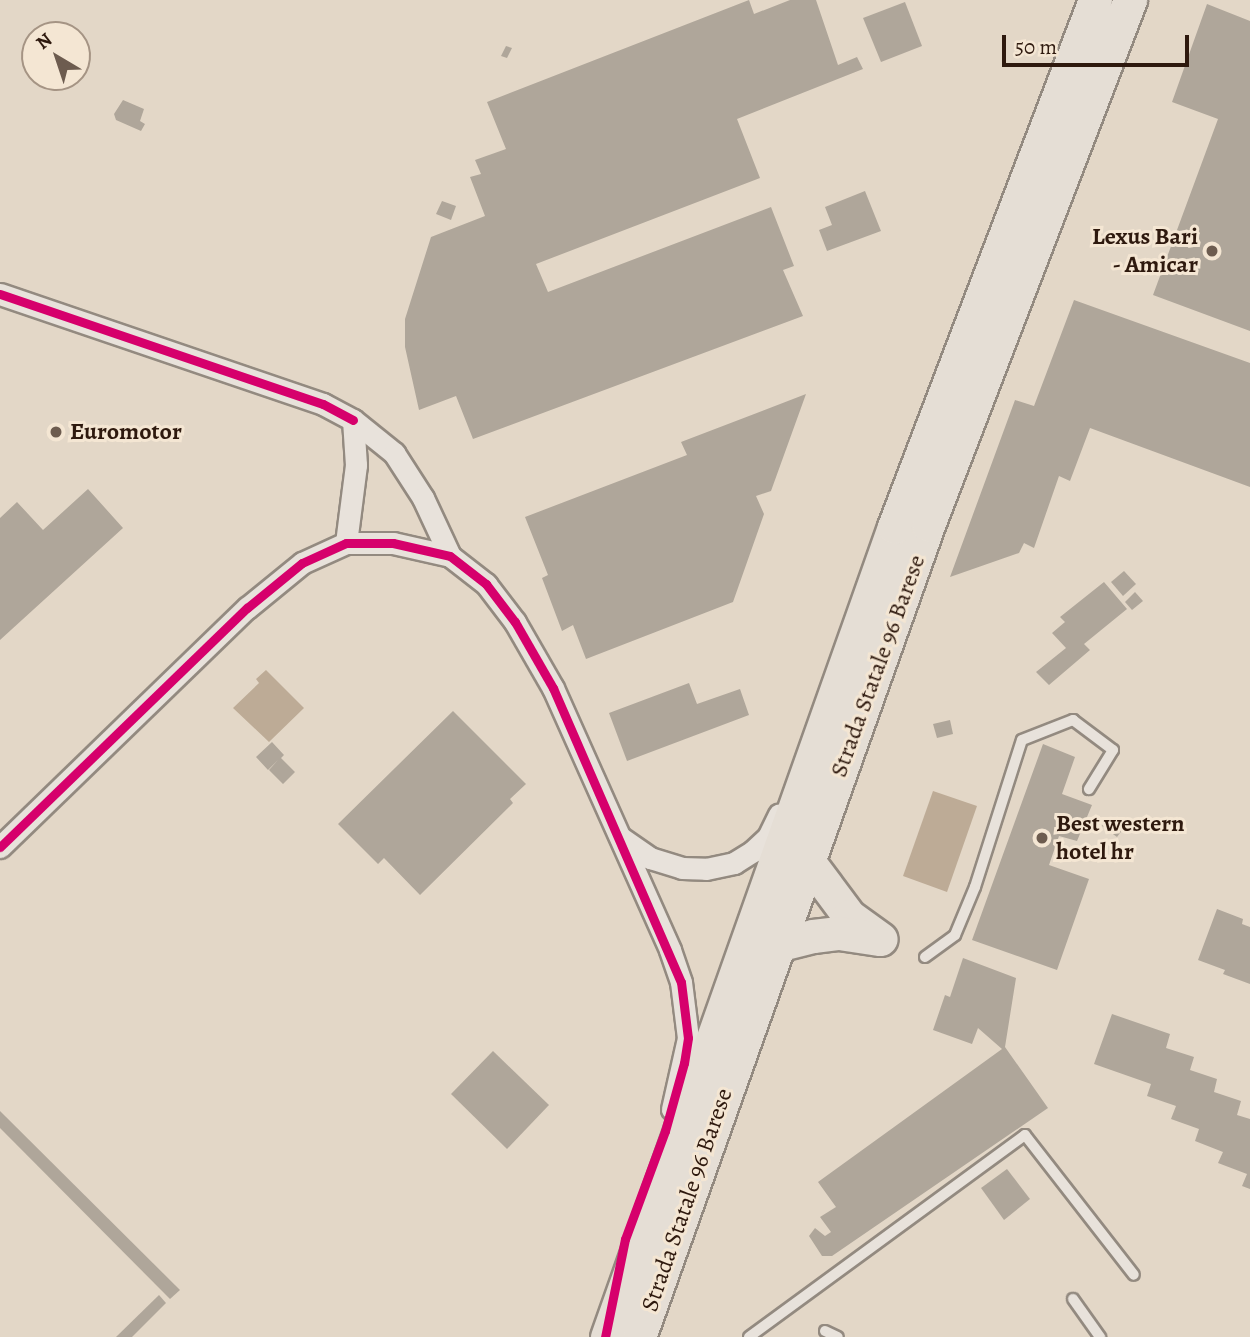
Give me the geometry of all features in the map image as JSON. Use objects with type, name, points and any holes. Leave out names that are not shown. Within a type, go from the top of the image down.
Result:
[{"type":"main road","name":"Strada Statale 96 Barese","points":[[606,1337],[848,653],[1096,0]]},
{"type":"main road","name":"Strada Statale 96 Barese","points":[[639,1337],[928,525],[1130,0]]},
{"type":"main road","points":[[777,945],[839,933],[881,939],[849,916],[808,861]]},
{"type":"street","points":[[0,295],[324,404],[353,420],[394,453],[423,498],[450,556]]},
{"type":"street","points":[[346,543],[356,465],[353,420]]},
{"type":"street","points":[[0,847],[247,608],[302,563],[346,543],[393,543],[450,556],[486,584],[515,622],[553,688],[681,982],[688,1038],[678,1090],[625,1239],[606,1337]]},
{"type":"street","points":[[618,835],[650,858],[682,868],[706,869],[734,863],[753,851],[768,837],[780,813],[813,713],[848,653]]},
{"type":"lane","points":[[925,957],[955,935],[975,887],[1022,740],[1073,720],[1113,750],[1089,789]]},
{"type":"lane","points":[[749,1337],[1026,1135],[1134,1275]]},
{"type":"lane","points":[[1073,1299],[1100,1337]]},
{"type":"lane","points":[[825,1331],[838,1337]]},
{"type":"shaded area","points":[[266,670],[304,708],[269,742],[233,708],[259,683],[256,679]]},
{"type":"shaded area","points":[[933,791],[977,806],[947,892],[903,876]]},
{"type":"building","points":[[749,0],[754,14],[790,0],[816,0],[838,65],[857,57],[863,69],[737,119],[760,178],[536,264],[548,292],[771,207],[794,266],[783,270],[803,316],[473,439],[456,396],[419,410],[405,347],[405,319],[431,237],[485,216],[470,177],[481,174],[475,160],[506,149],[487,102]]},
{"type":"building","points":[[905,2],[922,46],[881,62],[863,18]]},
{"type":"building","points":[[1207,4],[1250,21],[1250,331],[1153,295],[1218,119],[1172,102]]},
{"type":"building","points":[[506,46],[512,48],[507,58],[501,56]]},
{"type":"building","points":[[123,100],[144,109],[140,121],[145,124],[141,131],[116,120],[114,114]]},
{"type":"building","points":[[865,191],[881,231],[827,251],[819,230],[832,225],[825,207]]},
{"type":"building","points":[[442,201],[456,206],[451,220],[436,214]]},
{"type":"building","points":[[1074,300],[1250,363],[1250,487],[1090,428],[1070,481],[1059,476],[1034,548],[1024,543],[1019,553],[950,577],[1015,400],[1034,406]]},
{"type":"building","points":[[806,394],[771,491],[756,496],[764,514],[733,602],[586,659],[573,625],[562,631],[542,578],[548,575],[525,517],[687,455],[681,442]]},
{"type":"building","points":[[88,489],[123,528],[0,640],[0,518],[17,502],[43,530]]},
{"type":"building","points":[[1124,571],[1136,584],[1123,596],[1111,582]]},
{"type":"building","points":[[1104,582],[1127,609],[1084,644],[1090,650],[1049,685],[1036,672],[1066,648],[1052,633],[1065,622],[1060,617]]},
{"type":"building","points":[[1135,592],[1143,601],[1132,610],[1125,602]]},
{"type":"building","points":[[689,683],[697,704],[740,689],[749,715],[627,761],[609,713]]},
{"type":"building","points":[[453,711],[526,784],[510,799],[513,803],[420,895],[384,858],[378,864],[338,824]]},
{"type":"building","points":[[950,720],[953,734],[937,738],[933,724]]},
{"type":"building","points":[[272,742],[284,755],[281,758],[295,772],[283,784],[269,770],[278,760],[268,770],[256,757]]},
{"type":"building","points":[[1043,744],[1075,757],[1062,794],[1092,805],[1077,841],[1059,836],[1049,865],[1089,879],[1057,970],[972,940]]},
{"type":"building","points":[[1108,818],[1123,829],[1117,837],[1102,826]]},
{"type":"building","points":[[1217,909],[1243,919],[1242,924],[1250,927],[1250,984],[1223,974],[1225,970],[1198,960]]},
{"type":"building","points":[[963,958],[1016,978],[1005,1047],[1048,1108],[832,1256],[822,1256],[809,1236],[815,1228],[825,1236],[831,1232],[820,1217],[836,1207],[818,1182],[1002,1049],[978,1028],[972,1044],[933,1030],[945,995],[950,997]]},
{"type":"building","points":[[1112,1014],[1170,1034],[1166,1048],[1194,1057],[1190,1070],[1217,1079],[1214,1092],[1241,1101],[1237,1115],[1250,1119],[1250,1189],[1242,1186],[1247,1174],[1218,1163],[1223,1152],[1195,1141],[1199,1129],[1171,1119],[1176,1106],[1147,1096],[1151,1084],[1094,1064]]},
{"type":"building","points":[[493,1051],[549,1105],[507,1149],[451,1094]]},
{"type":"building","points":[[0,1111],[180,1290],[170,1299],[0,1128]]},
{"type":"building","points":[[1007,1169],[1030,1199],[1004,1220],[981,1188]]},
{"type":"building","points":[[159,1295],[166,1303],[132,1337],[116,1337]]},
{"type":"cycle path","points":[[0,294],[323,404],[353,420]]},
{"type":"cycle path","points":[[0,847],[247,608],[302,563],[346,543],[393,543],[450,556],[486,584],[515,622],[553,688],[681,982],[688,1038],[684,1063],[665,1131],[625,1239],[605,1337]]},
{"type":"place","name":"Lexus Bari - Amicar","points":[[1212,251]]},
{"type":"place","name":"Euromotor","points":[[56,432]]},
{"type":"place","name":"Best western hotel hr","points":[[1042,838]]}]
